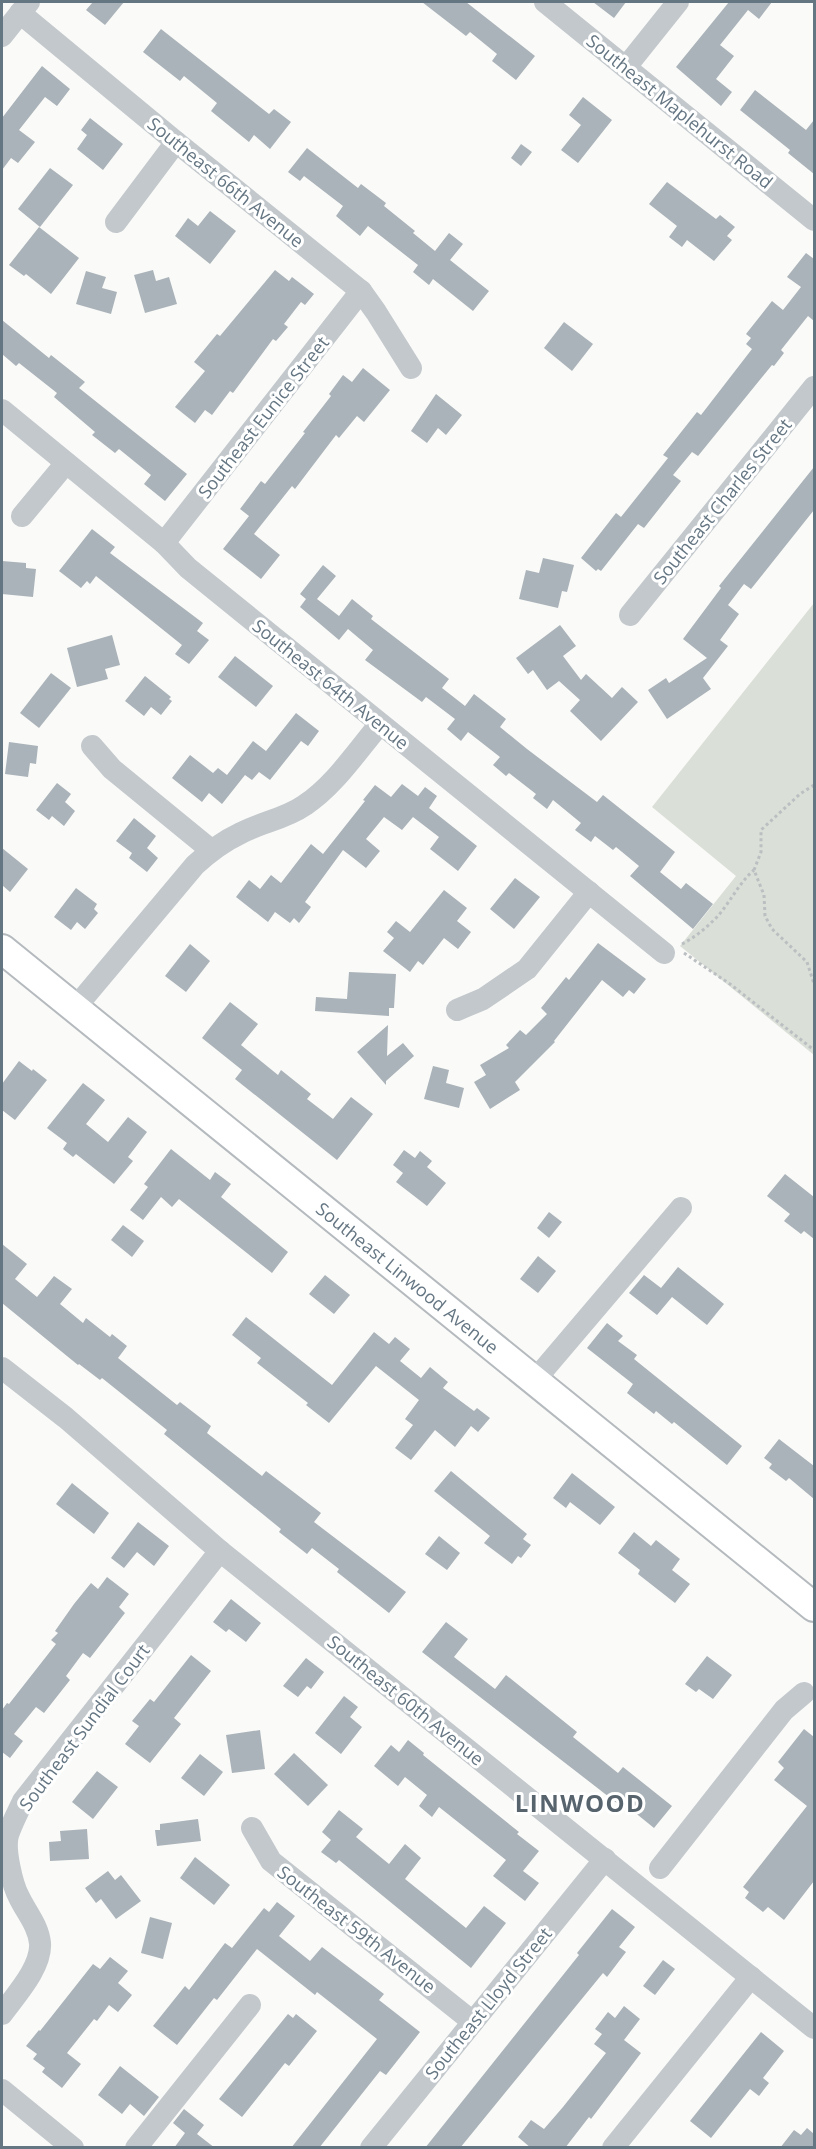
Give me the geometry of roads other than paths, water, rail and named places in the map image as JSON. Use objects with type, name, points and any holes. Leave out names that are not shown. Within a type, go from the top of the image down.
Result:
[{"type":"main road","name":"Southeast Linwood Avenue","points":[[2,949],[814,1607]]},
{"type":"street","name":"Southeast Maplehurst Road","points":[[545,2],[814,220]]},
{"type":"street","points":[[627,67],[678,2]]},
{"type":"street","points":[[2,36],[25,7]]},
{"type":"street","name":"Southeast 66th Avenue","points":[[25,7],[176,142],[361,291],[411,368]]},
{"type":"street","points":[[116,222],[176,142]]},
{"type":"street","name":"Southeast Eunice Street","points":[[164,543],[361,291]]},
{"type":"street","name":"Southeast Charles Street","points":[[630,615],[814,387]]},
{"type":"street","name":"Southeast 64th Avenue","points":[[2,410],[164,543],[188,568],[664,953]]},
{"type":"street","points":[[22,516],[66,463]]},
{"type":"street","points":[[75,1008],[182,878],[211,850],[241,833],[287,816],[305,806],[322,792],[380,724]]},
{"type":"street","points":[[92,746],[112,769],[211,850]]},
{"type":"street","points":[[457,1011],[483,999],[527,969],[589,892]]},
{"type":"street","points":[[534,1381],[681,1208]]},
{"type":"street","name":"Southeast 60th Avenue","points":[[2,1368],[66,1418],[220,1551],[814,2028]]},
{"type":"street","name":"Southeast Sundial Court","points":[[2,2014],[26,1982],[36,1961],[40,1944],[35,1925],[18,1896],[10,1873],[7,1837],[23,1801],[220,1551]]},
{"type":"street","points":[[660,1868],[784,1710],[811,1691]]},
{"type":"street","name":"Southeast 59th Avenue","points":[[252,1828],[271,1861],[473,2022]]},
{"type":"street","name":"Southeast Lloyd Street","points":[[371,2148],[605,1859]]},
{"type":"street","points":[[613,2148],[751,1977]]},
{"type":"street","points":[[136,2148],[250,2005]]},
{"type":"street","points":[[2,2090],[73,2148]]},
{"type":"district","name":"LINWOOD","points":[[580,1802]]}]
